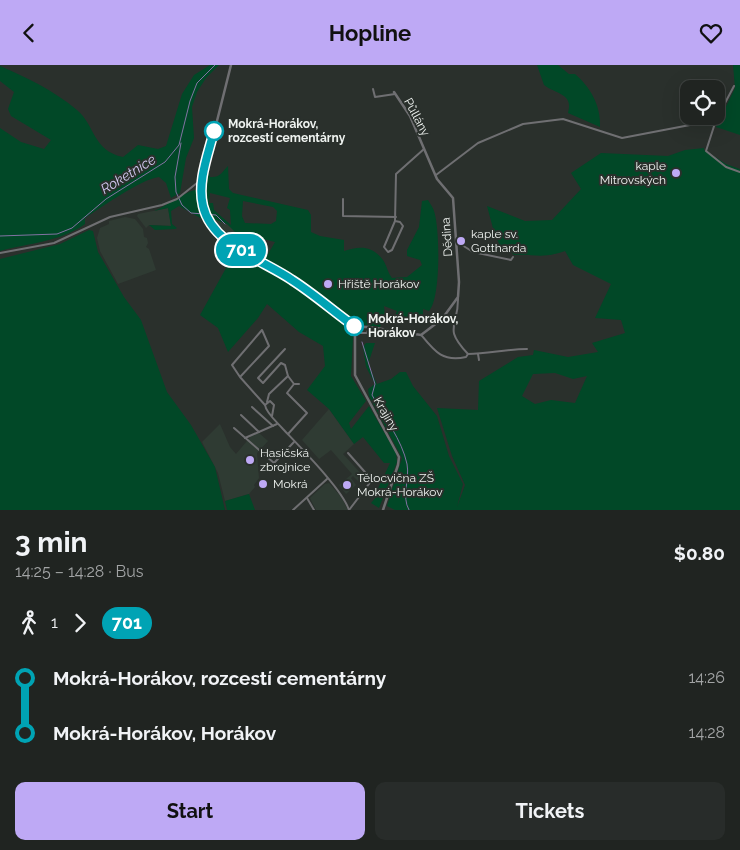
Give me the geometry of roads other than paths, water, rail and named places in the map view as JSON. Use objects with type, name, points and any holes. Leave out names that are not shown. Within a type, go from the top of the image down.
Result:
[{"type":"street","points":[[230,66],[202,182],[202,198],[206,215],[216,230],[231,244],[293,280],[354,327],[369,327],[421,335],[439,356],[455,360],[466,357],[468,354],[488,354],[505,349],[527,349]]},
{"type":"street","points":[[725,103],[734,86]]},
{"type":"street","points":[[373,89],[376,102]]},
{"type":"street","name":"Půllány","points":[[375,97],[394,93],[410,117],[436,175]]},
{"type":"street","points":[[436,175],[478,143],[523,124],[563,119],[622,138],[690,125]]},
{"type":"street","points":[[714,125],[706,151],[726,167],[740,172]]},
{"type":"street","name":"Půllány","points":[[396,221],[400,222],[403,226],[392,251],[386,252],[384,247],[396,221],[396,174],[424,149]]},
{"type":"street","name":"Dědina","points":[[421,335],[442,319],[456,303],[458,297],[453,199],[436,175]]},
{"type":"street","points":[[0,253],[54,243],[110,217],[177,199],[196,183],[202,182]]},
{"type":"street","points":[[343,199],[343,216],[396,217]]},
{"type":"street","points":[[456,245],[462,245],[473,252],[511,260],[513,257]]},
{"type":"street","points":[[458,297],[458,309],[452,332],[455,340],[468,354]]},
{"type":"street","name":"Krajiny","points":[[354,327],[356,333],[354,375],[399,457],[382,510]]},
{"type":"street","points":[[356,333],[367,333],[369,327]]},
{"type":"street","points":[[240,377],[269,346],[262,331],[232,365],[240,377],[266,403],[278,423],[343,496],[349,510],[372,480],[348,453]]},
{"type":"street","points":[[281,363],[263,383],[258,378],[285,349]]},
{"type":"street","points":[[478,354],[479,360]]},
{"type":"street","points":[[277,357],[285,365],[288,376],[294,384],[299,385]]},
{"type":"street","points":[[266,403],[270,395],[288,376]]},
{"type":"street","points":[[288,434],[307,413],[287,393],[294,384]]},
{"type":"street","points":[[266,403],[273,404],[272,415]]},
{"type":"street","points":[[252,407],[273,426]]},
{"type":"street","points":[[241,415],[259,432]]},
{"type":"street","points":[[245,438],[278,423]]},
{"type":"street","points":[[234,428],[274,463],[294,441]]},
{"type":"street","points":[[293,510],[328,479]]},
{"type":"street","points":[[307,498],[314,510]]},
{"type":"waterway","name":"Roketnice","points":[[0,236],[57,234],[72,228],[106,199],[165,162],[179,145],[190,101],[197,83],[215,65]]},
{"type":"waterway","points":[[181,143],[175,177],[176,192],[182,205],[191,213],[216,215],[225,224]]},
{"type":"waterway","points":[[362,342],[375,384],[372,395],[397,437],[405,455],[408,470],[406,499],[409,510]]},
{"type":"place","name":"Mokrá-Horákov, rozcestí cementárny","points":[[214,131]]},
{"type":"place","name":"kaple Mitrovských","points":[[676,173]]},
{"type":"place","name":"kaple sv. Gottharda","points":[[461,241]]},
{"type":"place","name":"Hřiště Horákov","points":[[328,284]]},
{"type":"place","name":"Mokrá-Horákov, Horákov","points":[[354,326]]},
{"type":"place","name":"Hasičská zbrojnice","points":[[250,460]]},
{"type":"place","name":"Mokrá","points":[[263,484]]},
{"type":"place","name":"Tělocvična ZŠ Mokrá-Horákov","points":[[347,485]]}]
